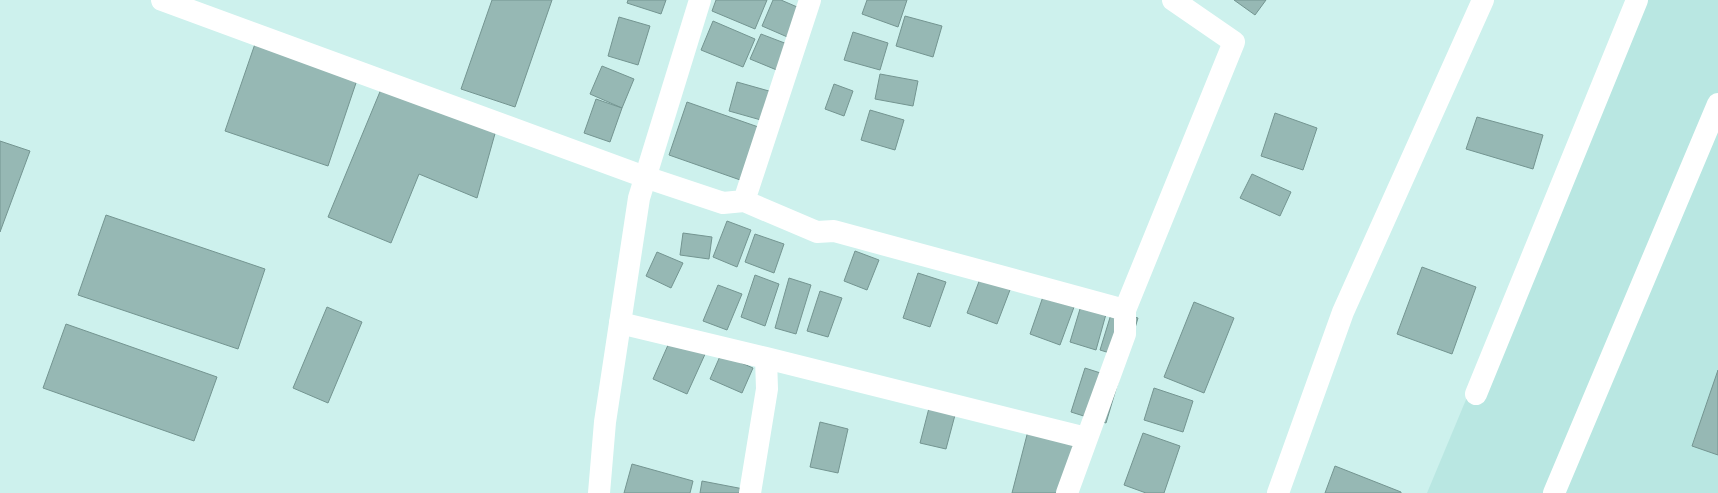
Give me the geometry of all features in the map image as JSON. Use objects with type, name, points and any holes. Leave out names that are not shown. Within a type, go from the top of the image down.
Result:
[{"type":"street","points":[[162,0],[645,177],[723,203],[744,201],[817,232],[834,231],[1125,310]]},
{"type":"street","points":[[599,493],[605,422],[639,198],[700,0]]},
{"type":"street","points":[[744,201],[810,0]]},
{"type":"street","points":[[1067,493],[1124,334],[1125,310],[1234,42],[1174,0]]},
{"type":"street","points":[[1278,493],[1343,312],[1483,0]]},
{"type":"street","points":[[1476,394],[1637,0]]},
{"type":"street","points":[[1554,493],[1718,104]]},
{"type":"street","points":[[620,323],[1086,438]]},
{"type":"street","points":[[750,493],[767,389],[766,358]]},
{"type":"shaded area","points":[[1633,0],[1718,0],[1718,493],[1427,493]]},
{"type":"building","points":[[492,0],[552,0],[515,107],[461,89]]},
{"type":"building","points":[[628,0],[666,0],[661,14],[627,3]]},
{"type":"building","points":[[716,0],[767,0],[755,29],[712,11]]},
{"type":"building","points":[[773,0],[781,0],[811,13],[799,42],[762,26]]},
{"type":"building","points":[[867,0],[907,0],[898,27],[862,14]]},
{"type":"building","points":[[1234,0],[1266,0],[1255,15]]},
{"type":"building","points":[[905,16],[942,26],[933,57],[896,46]]},
{"type":"building","points":[[619,17],[650,26],[638,65],[608,56]]},
{"type":"building","points":[[713,21],[755,39],[743,67],[701,50]]},
{"type":"building","points":[[853,32],[888,43],[880,70],[844,60]]},
{"type":"building","points":[[761,34],[795,47],[784,73],[750,59]]},
{"type":"building","points":[[257,38],[359,74],[328,166],[225,131]]},
{"type":"building","points":[[602,66],[634,79],[622,108],[590,94]]},
{"type":"building","points":[[880,74],[918,81],[913,106],[875,99]]},
{"type":"building","points":[[384,82],[496,130],[477,198],[419,174],[391,243],[328,217]]},
{"type":"building","points":[[737,82],[776,93],[768,122],[729,111]]},
{"type":"building","points":[[834,84],[853,91],[844,116],[825,109]]},
{"type":"building","points":[[596,99],[622,108],[610,142],[584,133]]},
{"type":"building","points":[[687,102],[764,129],[746,182],[669,155]]},
{"type":"building","points":[[870,110],[904,120],[895,150],[861,140]]},
{"type":"building","points":[[1275,113],[1317,128],[1303,170],[1261,156]]},
{"type":"building","points":[[1477,117],[1543,135],[1533,169],[1466,149]]},
{"type":"building","points":[[0,141],[30,151],[0,232]]},
{"type":"building","points":[[1252,174],[1291,192],[1280,216],[1240,198]]},
{"type":"building","points":[[106,215],[265,269],[238,349],[78,295]]},
{"type":"building","points":[[727,221],[751,230],[737,267],[713,257]]},
{"type":"building","points":[[683,233],[712,237],[709,259],[680,255]]},
{"type":"building","points":[[755,234],[784,244],[774,273],[745,262]]},
{"type":"building","points":[[855,251],[879,260],[867,290],[844,281]]},
{"type":"building","points":[[657,252],[683,263],[671,288],[646,276]]},
{"type":"building","points":[[1422,267],[1476,287],[1452,354],[1397,334]]},
{"type":"building","points":[[983,271],[1013,282],[997,324],[967,313]]},
{"type":"building","points":[[918,273],[946,282],[930,327],[903,318]]},
{"type":"building","points":[[755,275],[779,284],[765,326],[741,317]]},
{"type":"building","points":[[789,278],[811,285],[796,334],[775,328]]},
{"type":"building","points":[[718,285],[742,294],[727,330],[703,321]]},
{"type":"building","points":[[1046,288],[1077,299],[1060,345],[1030,334]]},
{"type":"building","points":[[820,291],[842,298],[828,337],[807,331]]},
{"type":"building","points":[[1083,299],[1108,307],[1096,350],[1070,342]]},
{"type":"building","points":[[1194,302],[1234,318],[1204,393],[1164,377]]},
{"type":"building","points":[[327,307],[362,322],[328,403],[293,388]]},
{"type":"building","points":[[1112,311],[1138,318],[1126,358],[1100,350]]},
{"type":"building","points":[[66,324],[217,377],[194,441],[43,388]]},
{"type":"building","points":[[672,336],[706,352],[687,394],[653,379]]},
{"type":"building","points":[[721,354],[753,368],[742,393],[710,379]]},
{"type":"building","points":[[1085,368],[1119,379],[1106,423],[1071,412]]},
{"type":"building","points":[[1718,370],[1718,455],[1692,446]]},
{"type":"building","points":[[1154,388],[1193,401],[1183,432],[1144,420]]},
{"type":"building","points":[[929,408],[955,415],[946,449],[920,443]]},
{"type":"building","points":[[820,422],[848,429],[838,473],[810,467]]},
{"type":"building","points":[[1029,427],[1083,441],[1070,493],[1012,493]]},
{"type":"building","points":[[1143,433],[1180,446],[1164,493],[1146,493],[1124,485]]},
{"type":"building","points":[[632,464],[693,481],[690,493],[624,493]]},
{"type":"building","points":[[1335,466],[1401,492],[1401,493],[1325,493]]},
{"type":"building","points":[[702,481],[754,491],[753,493],[700,493]]}]
